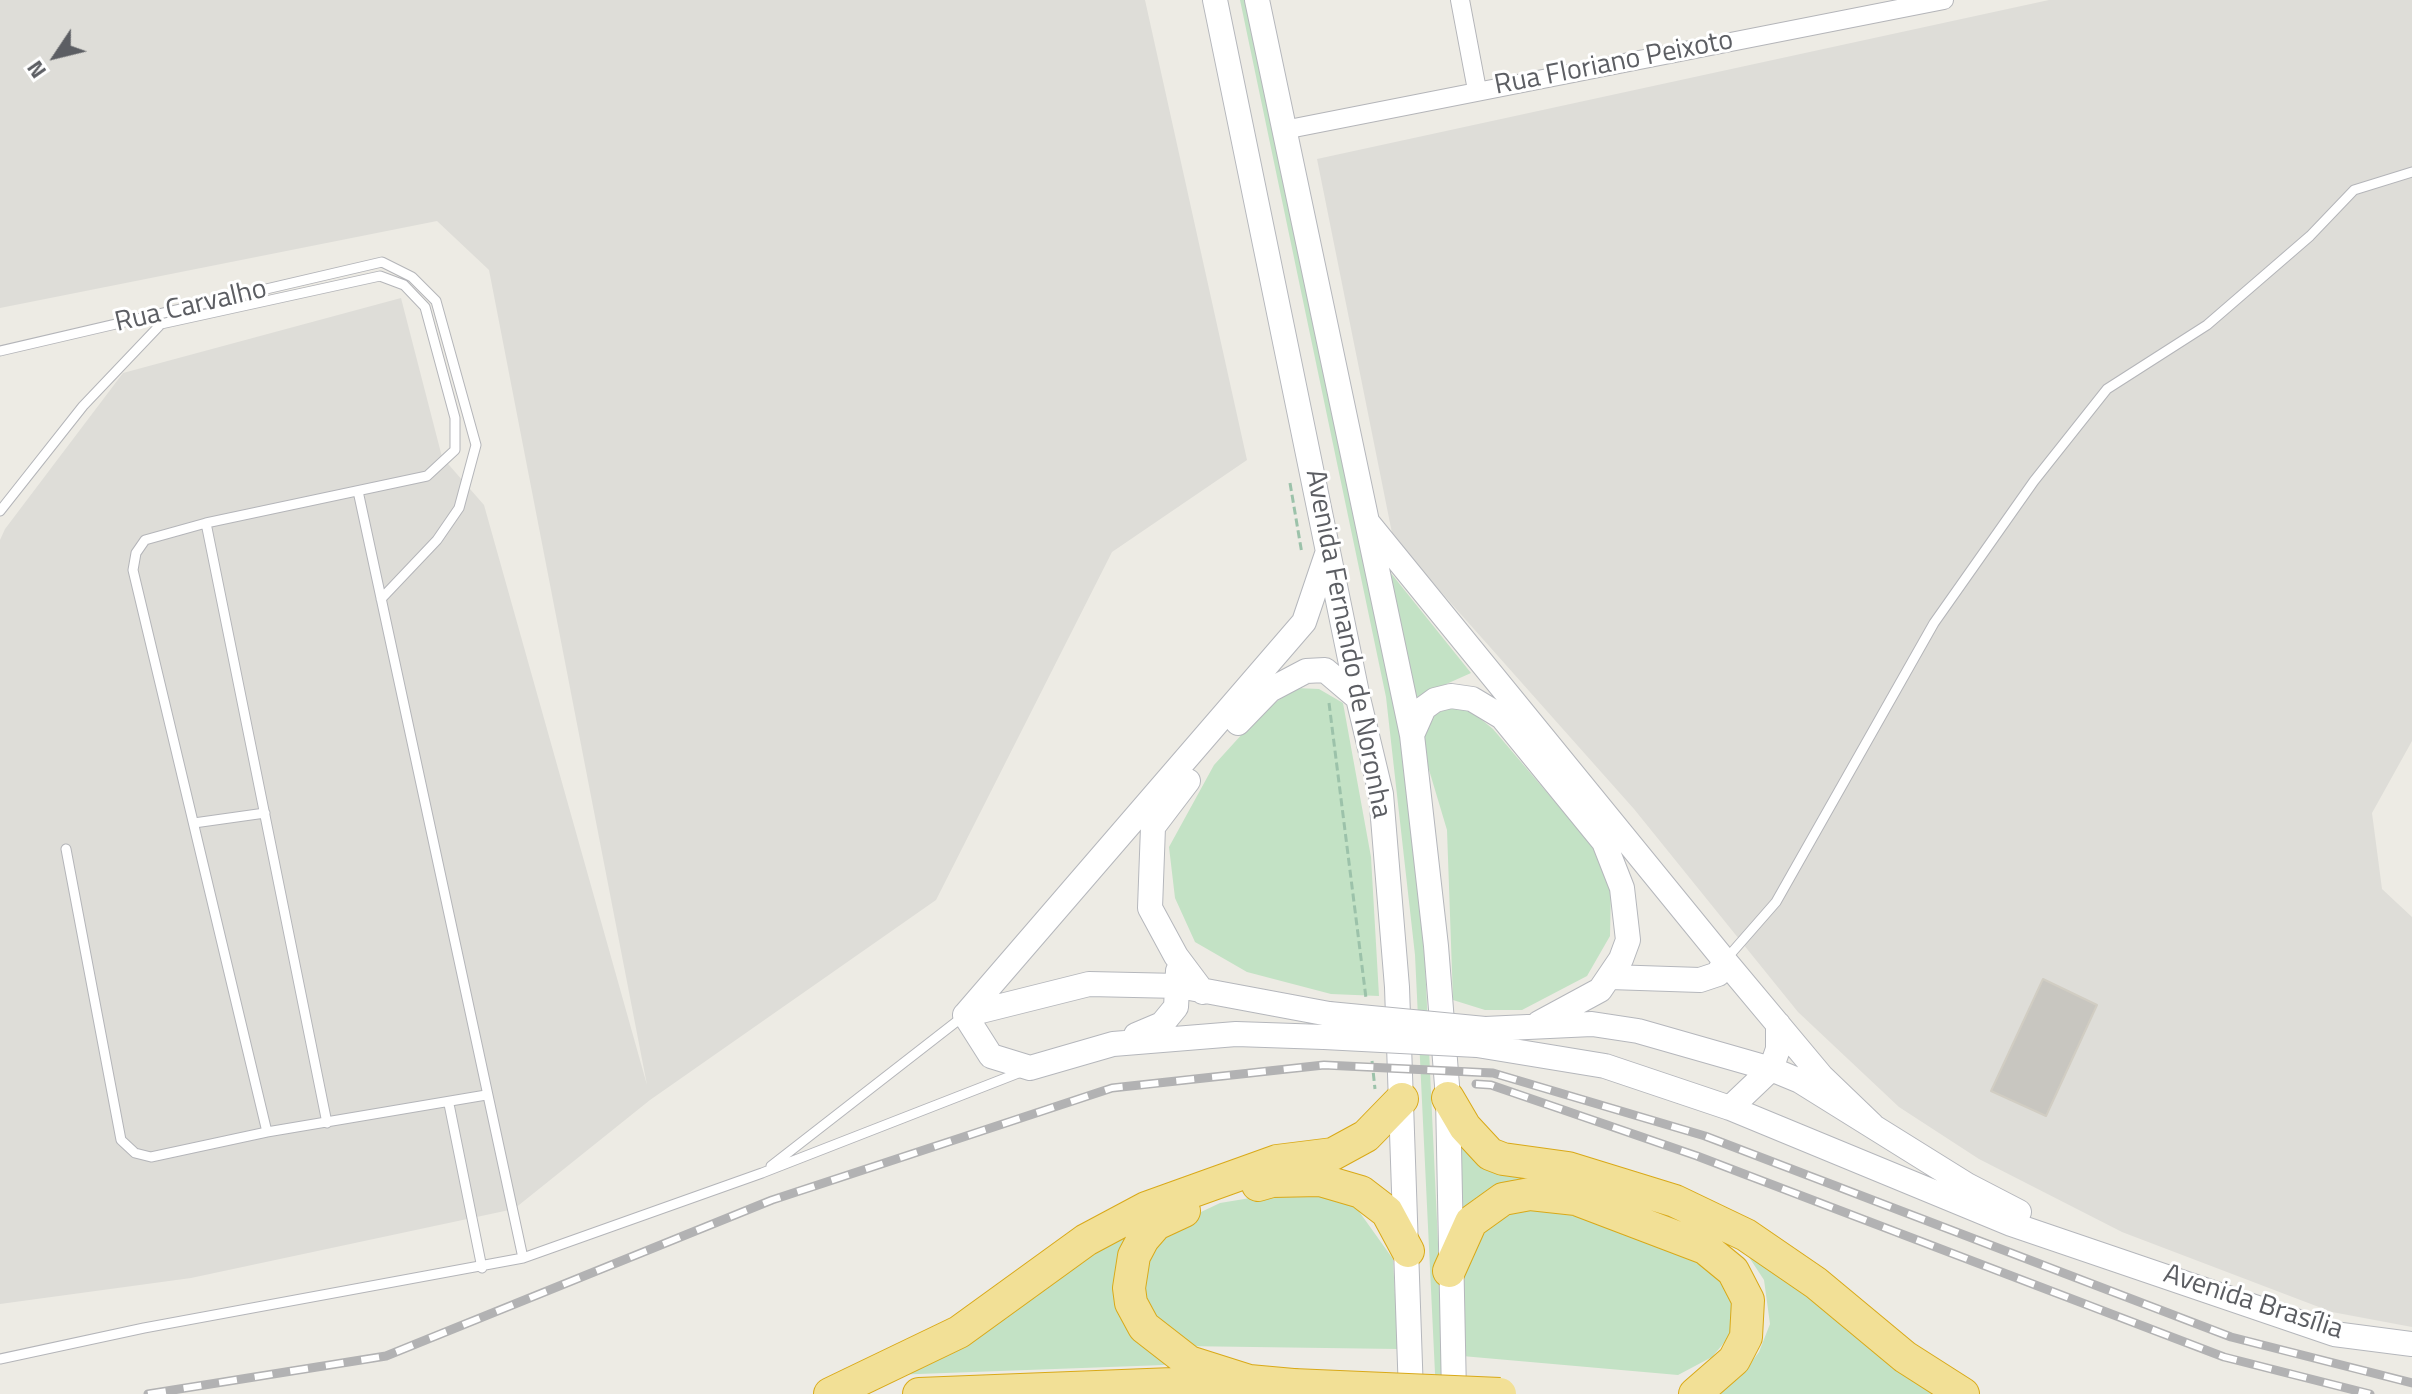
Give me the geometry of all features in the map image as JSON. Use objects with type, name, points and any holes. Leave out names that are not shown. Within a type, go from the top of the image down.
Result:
[{"type":"highway","points":[[1448,1098],[1465,1127],[1490,1154],[1503,1159],[1568,1168],[1675,1201],[1746,1235],[1816,1283],[1905,1357],[1963,1394]]},
{"type":"highway","points":[[830,1394],[959,1332],[1086,1240],[1146,1208],[1277,1161],[1333,1154],[1366,1136],[1402,1099]]},
{"type":"highway","points":[[1249,1381],[1189,1362],[1144,1327],[1131,1303],[1129,1288],[1134,1256],[1156,1224],[1211,1198],[1272,1181],[1320,1180],[1361,1192],[1387,1212],[1408,1251]]},
{"type":"highway","points":[[1449,1271],[1471,1222],[1503,1199],[1530,1194],[1576,1199],[1705,1248],[1733,1271],[1748,1300],[1746,1337],[1734,1360],[1695,1394]]},
{"type":"highway","points":[[919,1394],[1249,1381],[1500,1394]]},
{"type":"main road","name":"Avenida Fernando de Noronha","points":[[1215,0],[1358,698],[1381,794],[1397,987],[1411,1394]]},
{"type":"main road","name":"Avenida Fernando de Noronha","points":[[1257,0],[1412,735],[1436,946],[1448,1098],[1449,1271],[1454,1394]]},
{"type":"main road","points":[[1364,518],[1822,1077],[1872,1125]]},
{"type":"main road","points":[[965,1015],[1304,622],[1329,548]]},
{"type":"main road","points":[[1191,989],[1150,908],[1153,827],[1207,756],[1270,690],[1306,671],[1325,670],[1358,698]]},
{"type":"main road","points":[[1412,735],[1424,708],[1435,700],[1451,696],[1472,699],[1502,717],[1604,842],[1622,888],[1628,940],[1605,983],[1592,1024],[1605,1066]]},
{"type":"main road","points":[[1526,1029],[1605,983],[1700,980],[1718,974],[1725,961]]},
{"type":"main road","points":[[965,1015],[1089,984],[1191,989],[1326,1026]]},
{"type":"main road","points":[[965,1015],[991,1056],[1030,1068],[1113,1044],[1162,1024],[1191,989]]},
{"type":"main road","points":[[1481,1037],[1526,1029],[1592,1024],[1638,1031],[1771,1069],[1800,1081],[1967,1185],[2096,1251]]},
{"type":"main road","points":[[1730,1108],[1771,1069],[1778,1049],[1778,1024]]},
{"type":"main road","points":[[1113,1044],[1326,1026],[1481,1037],[1605,1066],[1730,1108],[2011,1224],[2096,1251]]},
{"type":"main road","name":"Avenida Brasília","points":[[2096,1251],[2334,1334],[2412,1344]]},
{"type":"street","points":[[1460,0],[1477,90]]},
{"type":"street","name":"Rua Floriano Peixoto","points":[[1284,130],[1935,1]]},
{"type":"lane","points":[[1725,961],[1776,902],[1934,623],[2034,481],[2107,389],[2207,325],[2310,236],[2354,190],[2412,172]]},
{"type":"lane","name":"Rua Carvalho","points":[[0,351],[382,262],[412,277],[436,301],[476,445],[459,508],[437,540],[381,599]]},
{"type":"lane","points":[[0,511],[83,406],[161,324],[380,276],[404,285],[425,307],[455,418],[455,450],[427,476],[206,523],[145,540],[136,553],[133,570],[267,1132]]},
{"type":"lane","points":[[358,491],[523,1258]]},
{"type":"lane","points":[[206,523],[327,1123]]},
{"type":"lane","points":[[194,823],[265,813]]},
{"type":"lane","points":[[66,849],[121,1140],[135,1153],[151,1157],[267,1132],[449,1104],[486,1095]]},
{"type":"lane","points":[[762,1173],[965,1015]]},
{"type":"lane","points":[[0,1359],[144,1328],[523,1258],[762,1173],[1030,1068]]},
{"type":"lane","points":[[449,1104],[482,1268]]},
{"type":"path","points":[[1289,473],[1301,551],[1314,598]]},
{"type":"path","points":[[1325,670],[1367,1007]]},
{"type":"path","points":[[1371,1051],[1378,1123]]},
{"type":"shaded area","points":[[0,0],[1145,0],[1247,460],[1112,552],[936,900],[650,1100],[514,1209],[191,1278],[0,1304],[0,540],[5,529],[123,373],[401,298],[442,457],[484,505],[647,1085],[489,270],[437,221],[0,308]]},
{"type":"shaded area","points":[[2049,0],[2412,0],[2412,741],[2372,813],[2382,889],[2412,917],[2412,1327],[2332,1312],[2122,1232],[1979,1159],[1899,1107],[1798,1012],[1634,809],[1393,538],[1317,159]]},
{"type":"green space","points":[[1240,0],[1251,0],[1407,761],[1425,963],[1445,1394],[1436,1394],[1415,955],[1386,697]]},
{"type":"green space","points":[[1382,562],[1471,673],[1406,702]]},
{"type":"green space","points":[[1296,688],[1319,689],[1343,703],[1371,857],[1379,996],[1331,994],[1247,972],[1195,942],[1175,898],[1169,847],[1214,765],[1263,711]]},
{"type":"green space","points":[[1449,707],[1466,707],[1493,729],[1595,849],[1611,887],[1610,936],[1587,976],[1522,1010],[1485,1010],[1453,1000],[1447,830],[1421,743],[1435,715]]},
{"type":"green space","points":[[1459,1142],[1491,1163],[1608,1188],[1708,1225],[1746,1245],[1846,1319],[1907,1374],[1945,1394],[1718,1394],[1740,1377],[1759,1352],[1770,1324],[1764,1280],[1745,1251],[1700,1226],[1647,1206],[1566,1183],[1522,1183],[1482,1201],[1463,1220]]},
{"type":"green space","points":[[1311,1188],[1336,1196],[1358,1210],[1393,1259],[1398,1349],[1181,1346],[1152,1323],[1137,1277],[1163,1230],[1220,1203]]},
{"type":"green space","points":[[1509,1205],[1578,1207],[1683,1249],[1729,1277],[1739,1298],[1734,1331],[1712,1357],[1678,1375],[1462,1356],[1454,1261]]},
{"type":"green space","points":[[1132,1223],[1128,1249],[1167,1362],[1164,1365],[891,1375]]},
{"type":"building","points":[[2043,979],[2097,1005],[2046,1116],[1991,1091]]},
{"type":"railway","points":[[148,1394],[386,1356],[772,1200],[1112,1088],[1324,1065],[1493,1073],[1705,1136],[2231,1337],[2412,1383]]},
{"type":"railway","points":[[1476,1084],[1491,1085],[1697,1156],[2224,1357],[2370,1394]]}]
